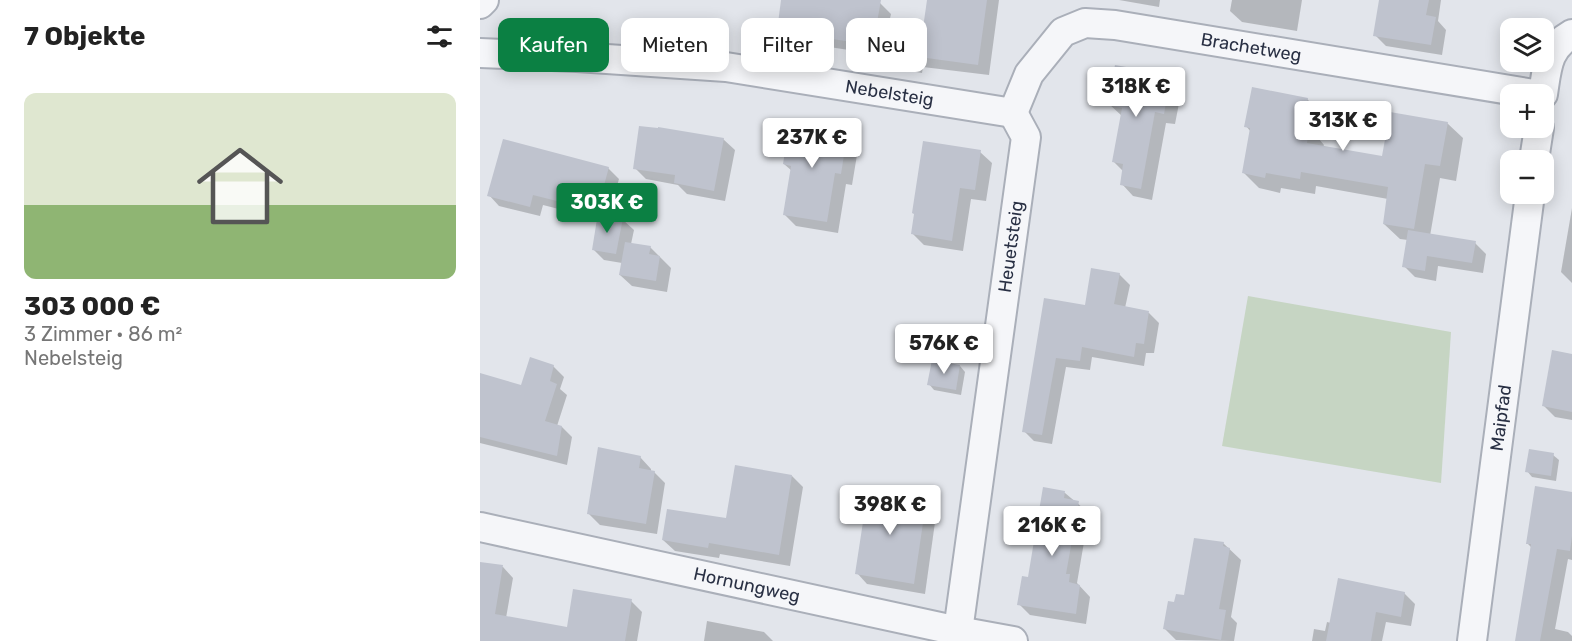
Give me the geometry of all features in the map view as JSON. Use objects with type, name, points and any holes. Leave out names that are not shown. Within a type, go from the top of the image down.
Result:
[{"type":"street","points":[[480,4],[484,0]]},
{"type":"street","name":"Brachetweg","points":[[1013,113],[1029,74],[1063,32],[1085,23],[1115,25],[1500,88]]},
{"type":"street","points":[[1545,84],[1548,61],[1560,41],[1572,34]]},
{"type":"street","name":"Nebelsteig","points":[[480,53],[726,67],[1013,113]]},
{"type":"street","name":"Heuetsteig","points":[[958,631],[1026,137],[1013,113]]},
{"type":"street","name":"Maipfad","points":[[1472,641],[1529,204]]},
{"type":"street","name":"Hornungweg","points":[[480,527],[1013,641]]},
{"type":"green space","points":[[1248,296],[1451,332],[1441,483],[1222,446]]},
{"type":"building","points":[[781,0],[881,0],[878,18],[846,18],[846,41],[834,39],[834,18],[779,18]]},
{"type":"building","points":[[927,0],[987,0],[978,65],[927,58],[927,18],[924,18]]},
{"type":"building","points":[[1379,0],[1429,0],[1426,15],[1436,17],[1431,45],[1373,36]]},
{"type":"building","points":[[1115,65],[1171,75],[1164,114],[1155,112],[1141,189],[1120,185],[1123,164],[1112,162],[1122,108],[1107,105]]},
{"type":"building","points":[[1252,87],[1308,98],[1303,126],[1309,128],[1307,143],[1382,156],[1390,112],[1448,122],[1440,166],[1425,164],[1414,229],[1383,224],[1388,187],[1301,172],[1300,179],[1266,173],[1265,178],[1242,173],[1250,128],[1244,127]]},
{"type":"building","points":[[790,120],[848,130],[841,174],[835,173],[827,222],[783,215],[791,166],[783,164]]},
{"type":"building","points":[[639,126],[724,138],[714,191],[674,183],[675,175],[633,169]]},
{"type":"building","points":[[503,139],[609,167],[597,211],[533,195],[530,207],[487,196]]},
{"type":"building","points":[[923,141],[981,150],[975,190],[960,188],[952,241],[911,234]]},
{"type":"building","points":[[598,213],[623,218],[616,254],[592,250]]},
{"type":"building","points":[[1408,230],[1476,241],[1472,263],[1427,256],[1425,271],[1402,267]]},
{"type":"building","points":[[625,242],[651,246],[649,254],[660,256],[656,281],[619,275]]},
{"type":"building","points":[[1091,268],[1120,273],[1114,304],[1149,311],[1144,344],[1136,343],[1134,357],[1082,347],[1080,361],[1056,358],[1042,435],[1022,432],[1044,298],[1085,305]]},
{"type":"building","points":[[1552,350],[1572,354],[1572,412],[1542,406]]},
{"type":"building","points":[[530,357],[554,365],[550,381],[557,384],[545,421],[562,426],[557,456],[480,437],[480,373],[521,385]]},
{"type":"building","points":[[932,360],[960,365],[956,390],[927,385]]},
{"type":"building","points":[[598,447],[641,456],[639,468],[655,471],[646,524],[587,514]]},
{"type":"building","points":[[1529,449],[1554,453],[1551,476],[1525,472]]},
{"type":"building","points":[[735,465],[792,475],[779,555],[709,543],[708,548],[662,540],[667,509],[726,518]]},
{"type":"building","points":[[1535,486],[1572,492],[1572,536],[1570,551],[1557,549],[1540,641],[1515,641],[1531,544],[1526,544]]},
{"type":"building","points":[[1043,487],[1065,491],[1064,498],[1079,501],[1066,574],[1070,574],[1069,582],[1080,585],[1076,614],[1017,605],[1022,576],[1028,577]]},
{"type":"building","points":[[863,489],[902,497],[903,492],[927,496],[914,584],[855,574],[863,522],[859,515]]},
{"type":"building","points":[[1194,538],[1224,542],[1223,546],[1230,548],[1219,609],[1226,610],[1221,640],[1163,629],[1168,601],[1174,602],[1176,594],[1184,595]]},
{"type":"building","points":[[480,562],[503,565],[495,614],[567,627],[573,589],[632,599],[625,641],[480,641]]},
{"type":"building","points":[[1338,578],[1405,592],[1401,617],[1376,612],[1371,641],[1326,641]]}]
